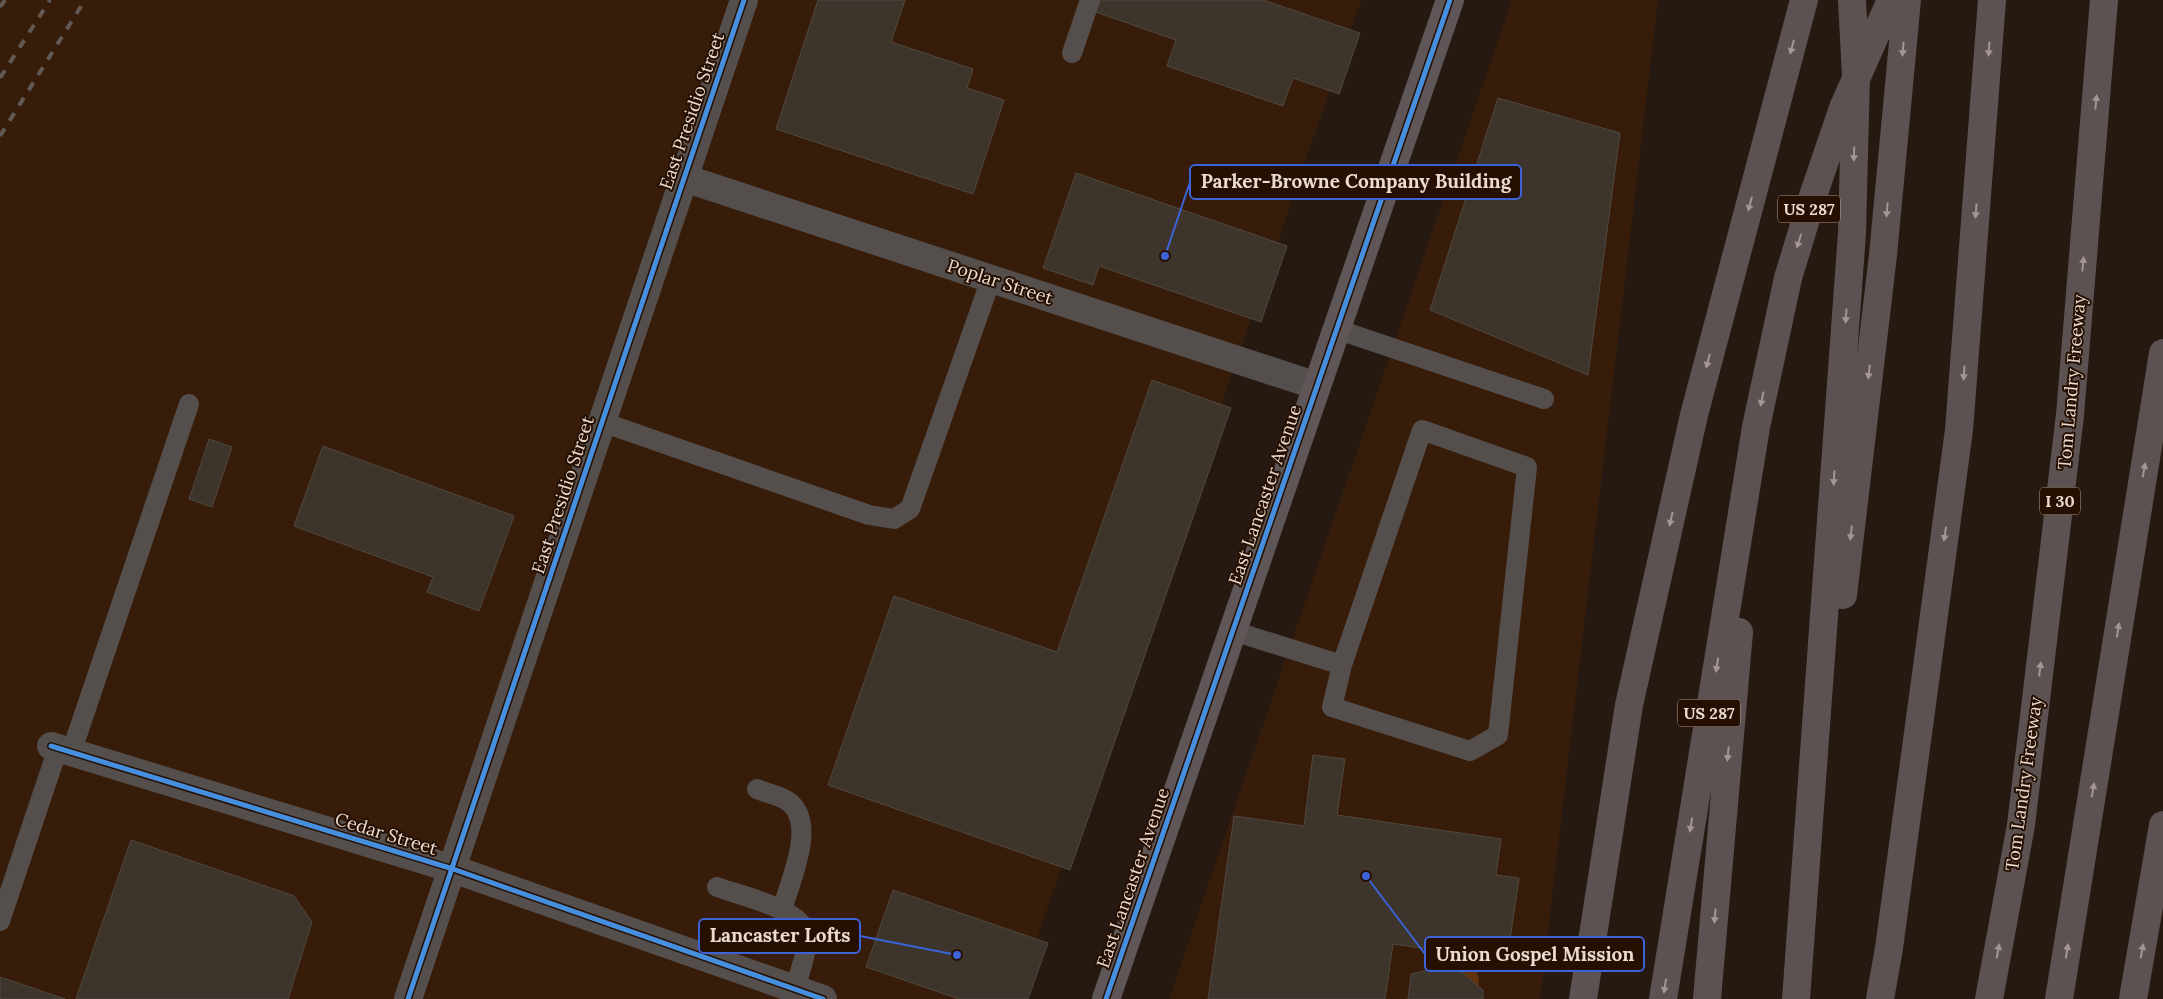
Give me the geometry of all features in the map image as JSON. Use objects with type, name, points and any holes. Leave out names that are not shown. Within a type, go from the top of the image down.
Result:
[{"type":"highway","points":[[1583,999],[1604,857],[1634,686],[1694,415],[1804,0]]},
{"type":"highway","points":[[1796,994],[1852,234],[1856,76],[1852,0]]},
{"type":"highway","name":"US 287","points":[[1663,999],[1756,427],[1788,278],[1843,108],[1891,0]]},
{"type":"highway","points":[[1796,994],[1883,255],[1907,0]]},
{"type":"highway","points":[[1880,999],[1892,928],[1959,430],[1992,0]]},
{"type":"highway","name":"Tom Landry Freeway","points":[[1989,999],[2021,826],[2070,415],[2104,0]]},
{"type":"highway","points":[[2059,999],[2163,354]]},
{"type":"highway","points":[[1707,999],[1756,427]]},
{"type":"highway","points":[[2133,999],[2163,825]]},
{"type":"main road","name":"East Lancaster Avenue","points":[[1106,999],[1450,0]]},
{"type":"street","name":"East Presidio Street","points":[[408,999],[744,0]]},
{"type":"street","name":"Poplar Street","points":[[684,178],[1317,386]]},
{"type":"street","name":"Cedar Street","points":[[60,749],[453,869],[824,999]]},
{"type":"lane","points":[[1072,53],[1090,0]]},
{"type":"lane","points":[[602,422],[868,515],[894,519],[910,509],[991,279]]},
{"type":"lane","points":[[1336,329],[1544,399]]},
{"type":"lane","points":[[0,921],[60,749],[189,404]]},
{"type":"lane","points":[[1422,430],[1527,467],[1498,735],[1470,751],[1332,707],[1342,665],[1422,430]]},
{"type":"lane","points":[[1233,631],[1342,665]]},
{"type":"lane","points":[[757,789],[787,800],[802,819],[803,833],[782,910]]},
{"type":"lane","points":[[717,887],[782,910],[800,919],[806,932],[806,946],[795,989]]},
{"type":"shaded area","points":[[0,0],[1361,0],[1016,999],[0,999]]},
{"type":"shaded area","points":[[1512,0],[1658,0],[1540,999],[1169,999]]},
{"type":"shaded area","points":[[1427,955],[1459,960],[1472,966],[1477,972],[1479,980],[1476,999],[1421,999]]},
{"type":"building","points":[[818,0],[905,0],[891,42],[973,69],[967,88],[1004,100],[973,194],[776,129]]},
{"type":"building","points":[[1093,0],[1263,0],[1360,33],[1339,94],[1293,78],[1283,106],[1167,66],[1176,40],[1090,10]]},
{"type":"building","points":[[1498,98],[1620,133],[1588,375],[1430,310]]},
{"type":"building","points":[[1076,173],[1287,246],[1261,322],[1099,266],[1093,285],[1043,268]]},
{"type":"building","points":[[1152,380],[1231,408],[1070,870],[828,785],[894,596],[1057,652]]},
{"type":"building","points":[[209,439],[232,447],[212,507],[189,499]]},
{"type":"building","points":[[323,446],[514,516],[479,611],[427,592],[433,577],[294,526]]},
{"type":"building","points":[[1313,755],[1345,759],[1337,815],[1501,839],[1496,875],[1519,878],[1507,960],[1393,944],[1385,999],[1208,999],[1234,816],[1304,826]]},
{"type":"building","points":[[131,840],[294,896],[312,922],[288,999],[76,999]]},
{"type":"building","points":[[893,890],[1048,943],[1028,999],[959,999],[866,967]]},
{"type":"building","points":[[1452,964],[1483,990],[1483,999],[1408,999],[1411,974]]},
{"type":"building","points":[[0,977],[65,999],[0,999]]},
{"type":"railway","points":[[0,7],[5,0]]},
{"type":"railway","points":[[0,78],[50,0]]},
{"type":"railway","points":[[0,136],[85,0]]},
{"type":"cycle path","points":[[408,999],[744,0]]},
{"type":"cycle path","points":[[1106,999],[1450,0]]},
{"type":"cycle path","points":[[51,746],[453,869],[823,999]]},
{"type":"place","name":"Parker-Browne Company Building","points":[[1165,256]]},
{"type":"place","name":"Union Gospel Mission","points":[[1366,876]]},
{"type":"place","name":"Lancaster Lofts","points":[[957,955]]}]
